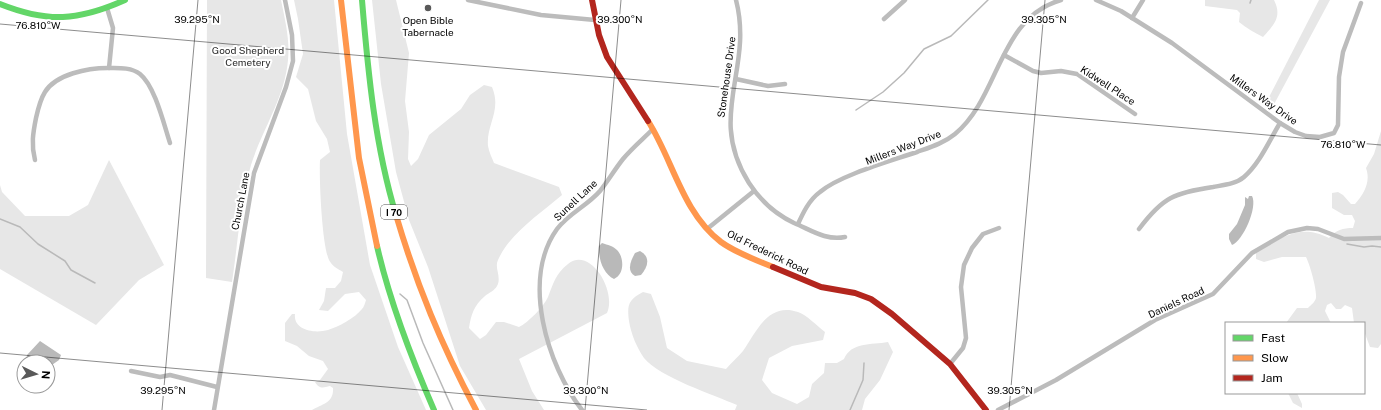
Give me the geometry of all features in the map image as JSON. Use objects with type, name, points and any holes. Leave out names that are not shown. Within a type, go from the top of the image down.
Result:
[{"type":"main road","points":[[0,4],[36,17],[60,20],[81,17],[108,8],[125,0]]},
{"type":"main road","name":"I 70","points":[[341,0],[355,138],[376,250],[386,288],[409,354],[434,410]]},
{"type":"main road","name":"I 70","points":[[362,0],[376,129],[394,211],[404,246],[428,311],[457,377],[476,410]]},
{"type":"main road","name":"Old Frederick Road","points":[[592,0],[595,20],[607,57],[653,130],[693,210],[707,229],[721,242],[735,250],[795,277],[821,286],[855,293],[872,299],[892,314],[950,364],[986,410]]},
{"type":"street","name":"Church Lane","points":[[214,410],[254,173],[286,87],[293,61],[292,35],[285,0]]},
{"type":"street","points":[[468,0],[541,15],[595,20]]},
{"type":"street","name":"Stonehouse Drive","points":[[736,0],[740,18],[741,40],[730,112],[731,141],[738,163],[754,191],[776,212],[798,224],[831,238],[845,237]]},
{"type":"street","points":[[884,19],[905,0]]},
{"type":"street","name":"Millers Way Drive","points":[[798,224],[814,197],[835,182],[939,144],[956,133],[970,118],[1018,30],[1028,18],[1045,6],[1061,0]]},
{"type":"street","name":"Millers Way Drive","points":[[1096,0],[1113,7],[1132,18],[1185,52],[1280,124],[1306,136],[1320,137],[1334,133],[1338,125],[1339,77],[1344,52],[1361,3]]},
{"type":"street","points":[[1132,18],[1143,0]]},
{"type":"street","points":[[108,8],[113,28],[109,68]]},
{"type":"street","name":"Kidwell Place","points":[[1004,55],[1041,74],[1065,71],[1077,74],[1135,114]]},
{"type":"street","points":[[34,160],[32,149],[33,133],[40,104],[45,91],[51,85],[64,78],[88,70],[109,68],[134,70],[144,78],[151,90],[170,143]]},
{"type":"street","points":[[736,79],[768,86],[785,84]]},
{"type":"street","points":[[1139,229],[1159,205],[1171,197],[1184,192],[1228,185],[1244,178],[1255,165],[1280,124]]},
{"type":"street","name":"Sunell Lane","points":[[582,410],[569,391],[544,328],[540,282],[544,253],[556,230],[564,220],[596,195],[632,149],[653,130]]},
{"type":"street","points":[[707,229],[754,191]]},
{"type":"street","points":[[950,364],[963,348],[966,338],[961,287],[964,265],[972,248],[983,234],[999,228]]},
{"type":"street","name":"Daniels Road","points":[[998,410],[1056,380],[1155,320],[1213,294],[1252,253],[1288,232],[1312,228],[1344,239],[1381,238]]},
{"type":"street","points":[[130,371],[160,377],[170,374],[217,387]]},
{"type":"green space","name":"Good Shepherd Cemetery","points":[[207,0],[281,0],[288,37],[288,60],[286,74],[278,100],[256,152],[247,179],[232,282],[206,278]]},
{"type":"green space","points":[[294,0],[334,0],[347,134],[370,265],[398,347],[426,410],[312,410],[327,402],[332,397],[333,388],[330,386],[320,387],[315,382],[320,380],[328,369],[323,361],[309,356],[297,346],[285,341],[285,323],[292,314],[295,314],[297,324],[306,330],[328,330],[351,319],[363,308],[366,300],[359,292],[345,294],[328,311],[319,310],[324,301],[326,288],[335,288],[341,281],[343,272],[335,267],[329,260],[324,241],[320,160],[330,152],[327,139],[316,121],[308,89],[296,77],[303,54]]},
{"type":"green space","points":[[372,0],[396,0],[409,53],[405,101],[409,132],[408,159],[411,166],[418,159],[429,135],[461,109],[470,95],[484,85],[492,87],[495,96],[495,110],[488,138],[488,148],[494,163],[559,187],[562,195],[526,224],[503,250],[497,263],[499,279],[497,286],[481,299],[472,315],[469,328],[480,339],[486,335],[496,322],[504,322],[519,327],[523,325],[543,305],[555,279],[564,267],[576,260],[585,261],[593,266],[605,283],[609,304],[607,313],[519,359],[532,391],[544,410],[486,410],[460,366],[428,267],[409,220],[396,172],[381,84]]},
{"type":"green space","points":[[1205,0],[1274,0],[1277,11],[1276,20],[1263,37],[1239,22],[1240,13],[1237,10],[1205,6]]},
{"type":"green space","points":[[1319,0],[1330,0],[1272,108],[1268,109],[1266,103]]},
{"type":"green space","points":[[1381,131],[1381,344],[1378,348],[1370,347],[1365,334],[1365,322],[1354,322],[1352,308],[1345,305],[1341,309],[1336,309],[1331,303],[1327,305],[1325,311],[1330,322],[1287,322],[1297,308],[1308,308],[1316,298],[1314,283],[1308,261],[1306,257],[1282,257],[1264,262],[1256,259],[1256,253],[1291,234],[1308,232],[1329,238],[1340,230],[1353,228],[1355,221],[1352,215],[1344,215],[1332,208],[1332,193],[1338,192],[1351,204],[1355,204],[1366,188],[1368,178],[1366,168],[1374,154]]},
{"type":"green space","points":[[109,160],[164,265],[139,280],[96,325],[0,269],[0,185],[2,192],[25,216],[69,216],[88,205]]},
{"type":"green space","points":[[643,292],[651,294],[660,317],[667,348],[687,361],[726,369],[743,351],[764,320],[771,315],[779,311],[788,310],[801,313],[808,318],[825,332],[823,340],[792,346],[769,358],[762,380],[772,393],[797,404],[809,397],[812,384],[824,373],[825,363],[837,363],[844,359],[851,350],[868,344],[888,342],[893,352],[880,380],[865,399],[862,410],[735,410],[737,405],[674,379],[651,365],[644,358],[633,336],[628,311],[631,300]]},
{"type":"green space","points":[[1288,394],[1297,394],[1302,404],[1302,408],[1293,403]]},
{"type":"shaded area","points":[[1249,196],[1252,196],[1253,201],[1251,215],[1245,231],[1232,245],[1229,239],[1229,234],[1237,224],[1245,205],[1245,197],[1248,199]]},
{"type":"shaded area","points":[[602,243],[615,249],[621,257],[622,269],[618,277],[614,279],[604,270],[600,260],[599,246]]},
{"type":"shaded area","points":[[640,251],[646,256],[647,265],[641,275],[635,276],[632,274],[630,265],[635,253]]},
{"type":"shaded area","points":[[40,341],[61,355],[59,360],[56,362],[56,354],[28,354]]},
{"type":"waterway","points":[[856,110],[883,92],[904,73],[924,49],[951,36],[988,0]]},
{"type":"waterway","points":[[0,219],[20,227],[38,244],[65,261],[71,270],[95,283]]},
{"type":"waterway","points":[[1347,244],[1364,247],[1381,247]]},
{"type":"waterway","points":[[400,294],[407,300],[423,343],[453,410]]},
{"type":"waterway","points":[[850,410],[863,380],[864,363]]},
{"type":"traffic: fast","points":[[0,4],[33,14],[48,17],[63,17],[77,16],[92,12],[125,0]]},
{"type":"traffic: fast","points":[[362,0],[373,109],[383,162],[396,215]]},
{"type":"traffic: fast","points":[[377,246],[388,288],[402,330],[434,410]]},
{"type":"traffic: slow","points":[[341,0],[359,158],[377,246]]},
{"type":"traffic: slow","points":[[648,121],[657,136],[687,201],[708,230],[721,242],[733,250],[773,267]]},
{"type":"traffic: slow","points":[[396,215],[421,290],[441,338],[476,410]]},
{"type":"traffic: jam","points":[[592,0],[599,35],[607,57],[648,121]]},
{"type":"traffic: jam","points":[[773,267],[821,287],[855,293],[871,299],[892,314],[950,364],[986,410]]},
{"type":"place","name":"Open Bible Tabernacle","points":[[428,8]]}]
